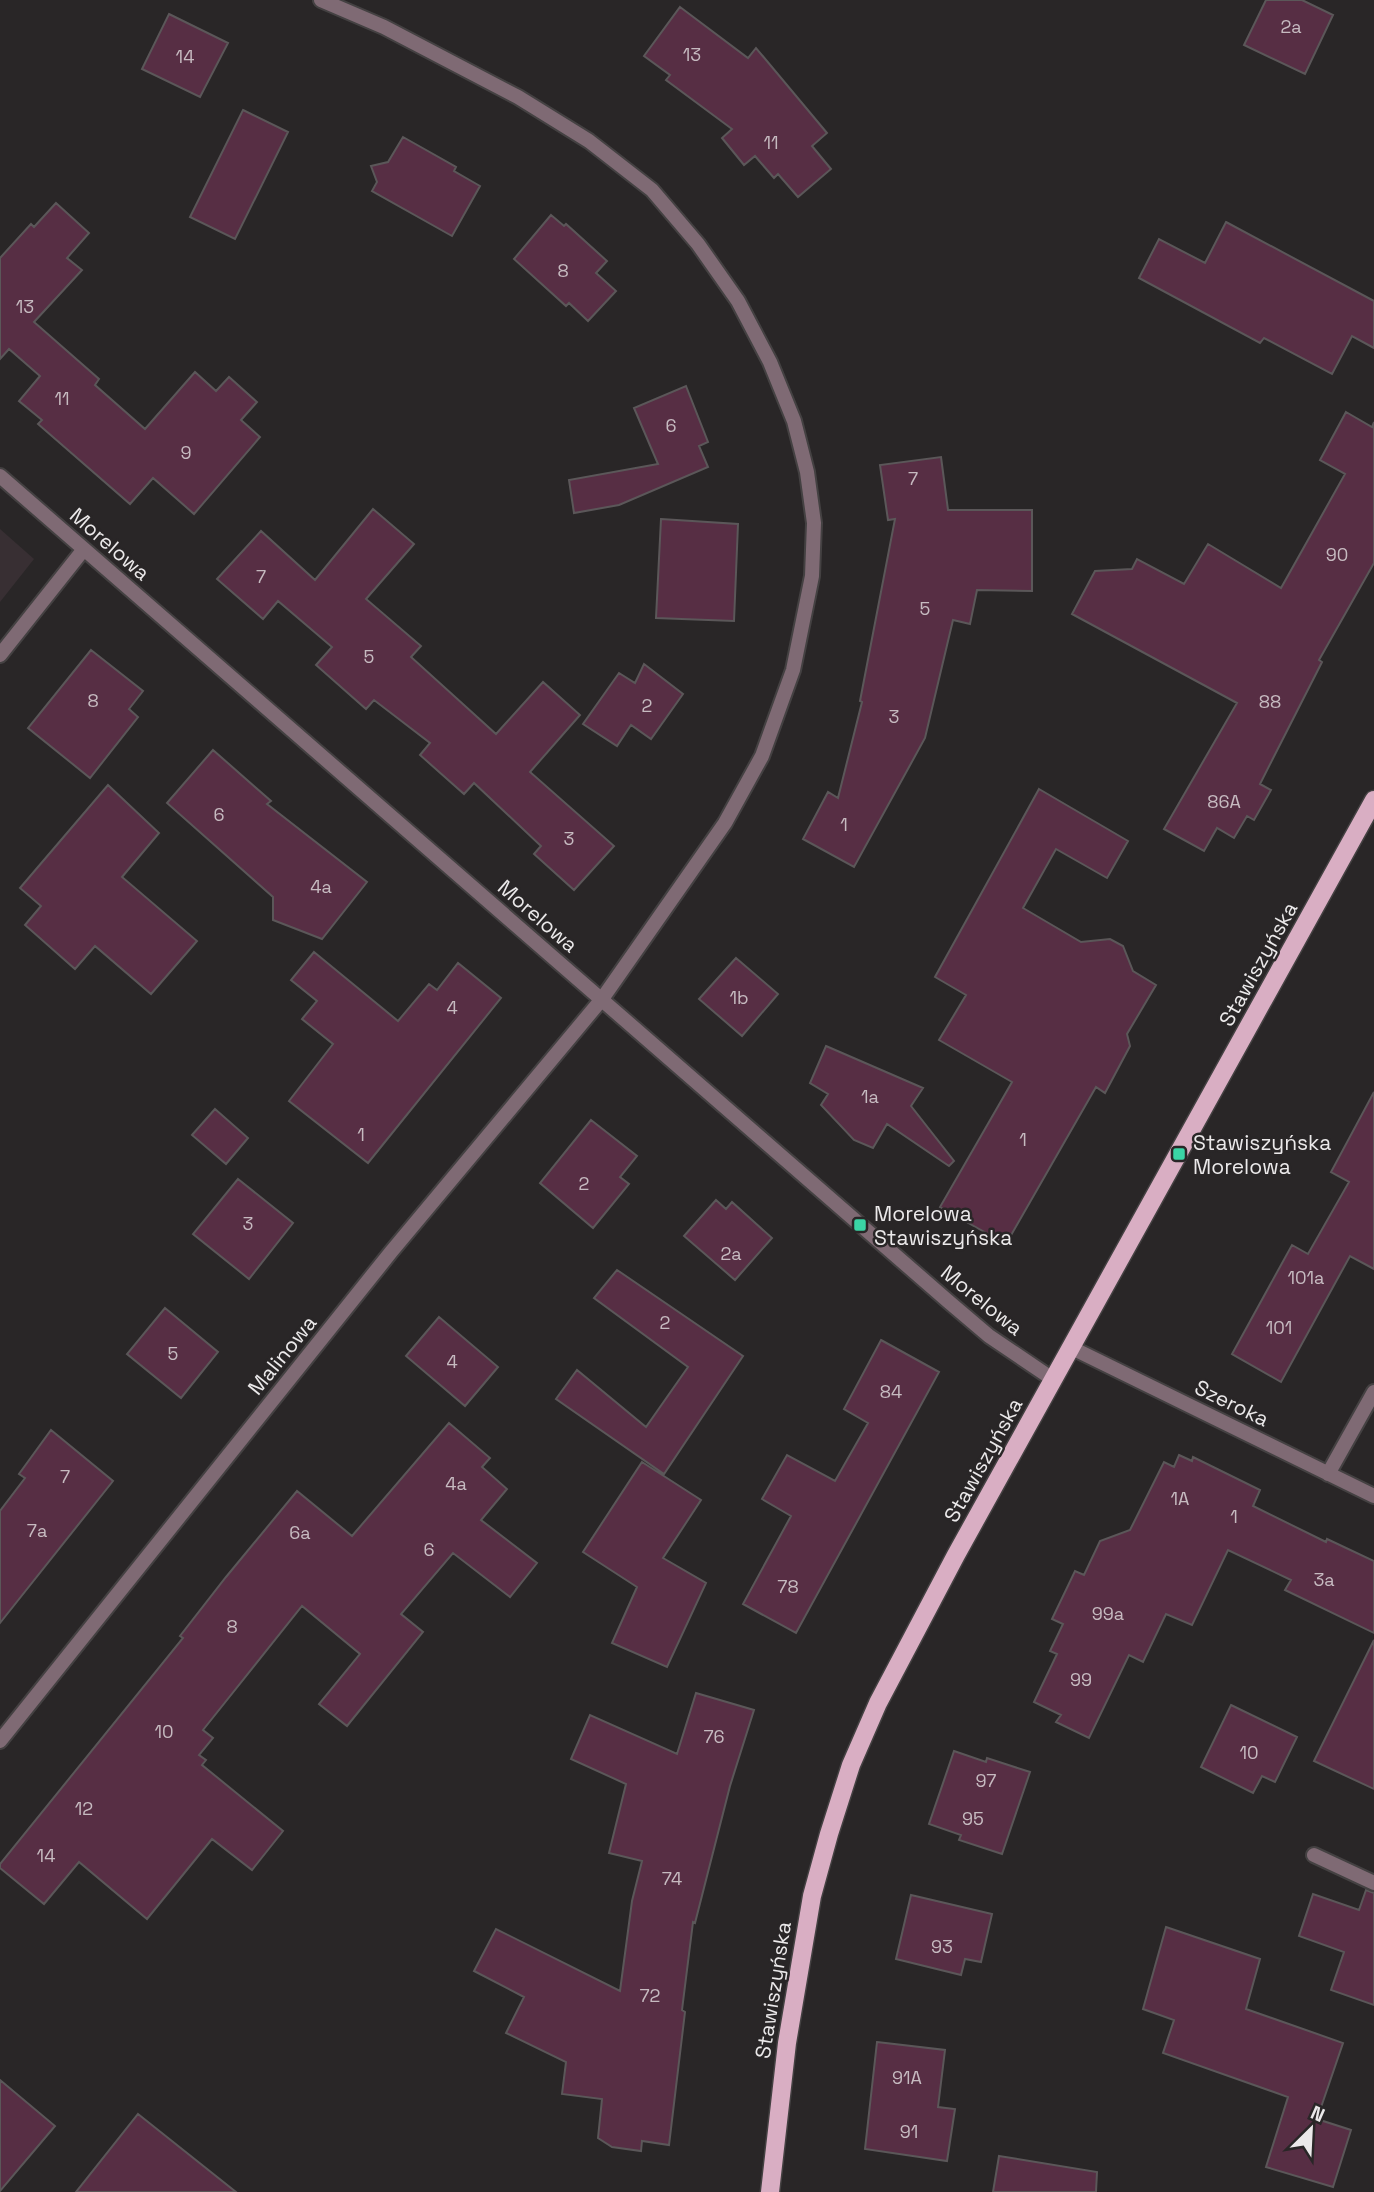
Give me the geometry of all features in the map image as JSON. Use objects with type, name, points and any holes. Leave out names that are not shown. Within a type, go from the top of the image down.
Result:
[{"type":"main road","name":"Stawiszyńska","points":[[770,2192],[787,2043],[812,1896],[852,1765],[878,1703],[1374,800]]},
{"type":"street","name":"Malinowa","points":[[0,1741],[391,1252],[601,999],[725,823],[762,756],[793,670],[812,576],[814,523],[807,472],[794,421],[770,362],[738,301],[698,244],[652,190],[589,141],[518,97],[384,27],[321,0]]},
{"type":"street","name":"Morelowa","points":[[0,476],[948,1302],[989,1336],[1054,1380]]},
{"type":"street","points":[[0,655],[84,549]]},
{"type":"street","name":"Szeroka","points":[[1072,1348],[1374,1496]]},
{"type":"street","points":[[1328,1474],[1374,1392]]},
{"type":"street","points":[[1314,1855],[1374,1883]]},
{"type":"shaded area","points":[[0,529],[34,559],[0,602]]},
{"type":"building","points":[[1266,0],[1302,0],[1333,15],[1305,74],[1244,45]]},
{"type":"building","points":[[680,7],[748,58],[756,48],[827,133],[812,146],[831,169],[798,197],[778,174],[774,178],[755,156],[744,165],[722,138],[732,129],[666,80],[670,75],[644,56]]},
{"type":"building","points":[[169,14],[228,43],[200,97],[142,69]]},
{"type":"building","points":[[243,110],[288,132],[235,239],[190,217]]},
{"type":"building","points":[[403,137],[456,167],[454,171],[480,186],[452,236],[372,191],[377,182],[371,166],[388,162]]},
{"type":"building","points":[[56,203],[89,233],[67,258],[82,270],[34,322],[99,379],[95,385],[145,429],[195,372],[216,391],[229,377],[257,402],[241,420],[260,437],[194,514],[153,478],[130,504],[38,424],[42,420],[19,401],[40,376],[9,349],[0,359],[0,258],[31,224],[34,227]]},
{"type":"building","points":[[551,215],[564,226],[566,224],[607,261],[596,273],[616,291],[588,321],[569,303],[566,306],[514,259]]},
{"type":"building","points":[[1226,222],[1374,301],[1374,348],[1352,336],[1332,374],[1264,338],[1260,343],[1139,278],[1159,239],[1205,263]]},
{"type":"building","points":[[686,386],[708,442],[699,446],[708,467],[619,505],[574,513],[569,480],[658,464],[634,408]]},
{"type":"building","points":[[1346,412],[1372,427],[1374,422],[1374,563],[1319,660],[1322,662],[1260,784],[1271,790],[1254,820],[1247,816],[1234,838],[1217,828],[1204,851],[1164,829],[1237,703],[1072,614],[1095,571],[1132,569],[1137,559],[1184,584],[1208,544],[1281,588],[1345,474],[1320,460]]},
{"type":"building","points":[[941,457],[948,510],[1032,510],[1032,591],[977,590],[970,624],[953,620],[925,738],[854,867],[803,839],[828,792],[838,798],[862,702],[860,701],[895,519],[888,520],[880,465]]},
{"type":"building","points":[[373,509],[414,544],[366,599],[421,646],[411,657],[496,734],[543,682],[580,715],[530,772],[614,846],[574,890],[534,854],[541,846],[474,783],[464,794],[420,755],[430,743],[374,700],[366,709],[316,665],[332,647],[278,601],[263,619],[217,579],[261,531],[315,580]]},
{"type":"building","points":[[661,519],[738,524],[734,621],[656,618]]},
{"type":"building","points":[[91,650],[143,691],[129,709],[138,717],[90,778],[28,728]]},
{"type":"building","points":[[644,664],[683,694],[651,739],[631,725],[617,746],[583,724],[619,673],[635,683]]},
{"type":"building","points":[[213,750],[271,801],[267,804],[367,882],[322,939],[273,920],[273,897],[167,803]]},
{"type":"building","points":[[108,785],[159,833],[122,877],[197,941],[151,994],[95,946],[75,969],[25,925],[41,906],[20,888]]},
{"type":"building","points":[[1039,789],[1128,841],[1107,878],[1056,849],[1023,908],[1081,942],[1110,939],[1123,946],[1133,971],[1156,985],[1127,1034],[1130,1046],[1105,1093],[1096,1087],[1006,1244],[940,1207],[1012,1082],[939,1040],[966,995],[935,977]]},
{"type":"building","points":[[314,952],[398,1021],[429,984],[437,990],[458,963],[501,998],[368,1163],[289,1101],[333,1044],[302,1019],[317,1001],[291,980]]},
{"type":"building","points":[[736,958],[778,994],[742,1036],[699,999]]},
{"type":"building","points":[[826,1046],[923,1088],[911,1106],[954,1161],[949,1166],[887,1124],[873,1148],[854,1140],[821,1105],[828,1094],[810,1083]]},
{"type":"building","points":[[1374,1092],[1374,1269],[1350,1256],[1281,1382],[1232,1354],[1292,1245],[1308,1254],[1349,1182],[1331,1172]]},
{"type":"building","points":[[215,1109],[248,1138],[226,1164],[192,1135]]},
{"type":"building","points":[[591,1120],[637,1156],[620,1177],[629,1184],[593,1228],[540,1183]]},
{"type":"building","points":[[238,1179],[293,1223],[249,1279],[193,1234]]},
{"type":"building","points":[[716,1200],[726,1209],[732,1202],[772,1238],[735,1280],[684,1236]]},
{"type":"building","points":[[617,1270],[743,1356],[664,1474],[556,1399],[577,1370],[646,1427],[688,1367],[594,1298]]},
{"type":"building","points":[[165,1308],[218,1352],[181,1398],[127,1354]]},
{"type":"building","points":[[439,1317],[498,1367],[465,1406],[406,1356]]},
{"type":"building","points":[[881,1340],[939,1372],[796,1633],[743,1604],[791,1516],[762,1499],[787,1455],[835,1481],[868,1423],[844,1409]]},
{"type":"building","points":[[449,1423],[490,1458],[482,1467],[507,1489],[481,1520],[537,1563],[510,1597],[453,1553],[401,1614],[423,1632],[347,1726],[319,1704],[360,1654],[302,1606],[203,1730],[213,1738],[199,1755],[206,1760],[202,1765],[283,1831],[252,1870],[212,1839],[147,1919],[79,1862],[44,1904],[0,1868],[0,1864],[183,1638],[180,1636],[226,1577],[297,1491],[352,1536]]},
{"type":"building","points":[[51,1430],[113,1481],[0,1623],[0,1511],[25,1478],[19,1474]]},
{"type":"building","points":[[1179,1455],[1192,1461],[1193,1457],[1260,1490],[1253,1506],[1326,1542],[1327,1539],[1374,1561],[1374,1633],[1285,1590],[1291,1580],[1228,1550],[1192,1625],[1166,1614],[1143,1662],[1129,1655],[1089,1738],[1056,1722],[1061,1715],[1034,1702],[1057,1654],[1050,1651],[1063,1624],[1052,1619],[1075,1571],[1084,1575],[1100,1541],[1130,1530],[1164,1462],[1174,1467]]},
{"type":"building","points":[[642,1462],[701,1500],[663,1558],[706,1583],[667,1667],[612,1643],[637,1587],[583,1552]]},
{"type":"building","points":[[1374,1640],[1374,1789],[1314,1761]]},
{"type":"building","points":[[696,1693],[754,1710],[730,1786],[695,1923],[693,1922],[669,2145],[642,2141],[641,2151],[612,2147],[598,2138],[602,2099],[562,2094],[566,2062],[506,2033],[524,1997],[474,1971],[496,1929],[620,1991],[632,1901],[642,1861],[609,1853],[626,1784],[571,1759],[590,1715],[677,1754]]},
{"type":"building","points":[[1231,1705],[1297,1737],[1275,1782],[1262,1776],[1253,1793],[1201,1767]]},
{"type":"building","points":[[954,1751],[1030,1772],[1002,1854],[959,1840],[961,1835],[929,1824]]},
{"type":"building","points":[[1366,1890],[1374,1893],[1374,2005],[1331,1990],[1344,1952],[1299,1936],[1313,1894],[1359,1910]]},
{"type":"building","points":[[911,1895],[992,1914],[981,1962],[965,1959],[961,1975],[896,1959]]},
{"type":"building","points":[[1166,1927],[1260,1959],[1246,2009],[1343,2043],[1317,2119],[1351,2130],[1333,2187],[1266,2167],[1288,2097],[1163,2053],[1174,2020],[1143,2009]]},
{"type":"building","points":[[877,2042],[945,2050],[938,2107],[955,2109],[947,2161],[865,2149]]},
{"type":"building","points":[[0,2080],[55,2126],[0,2191]]},
{"type":"building","points":[[138,2114],[236,2192],[76,2192]]},
{"type":"building","points":[[999,2156],[1097,2172],[1096,2192],[993,2192]]},
{"type":"place","name":"Stawiszyńska Morelowa","points":[[1179,1154]]},
{"type":"place","name":"Morelowa Stawiszyńska","points":[[860,1225]]}]
